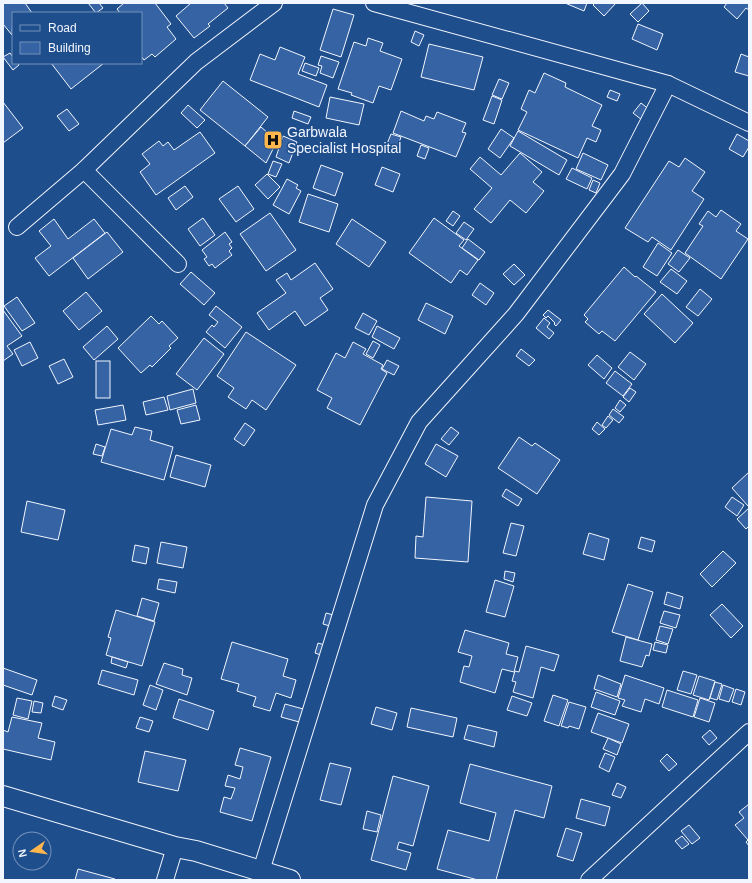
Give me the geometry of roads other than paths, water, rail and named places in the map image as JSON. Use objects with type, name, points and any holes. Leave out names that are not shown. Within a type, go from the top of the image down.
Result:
[{"type":"street","points":[[17,227],[84,170],[196,62],[274,3]]},
{"type":"street","points":[[374,3],[668,84],[749,123]]},
{"type":"street","points":[[261,871],[375,505],[419,422],[516,314],[622,174],[668,84]]},
{"type":"street","points":[[84,170],[178,264]]},
{"type":"street","points":[[588,880],[749,732]]},
{"type":"street","points":[[3,796],[196,851],[290,880]]},
{"type":"street","points":[[165,880],[175,846]]},
{"type":"place","name":"Garbwala Specialist Hospital","points":[[273,140]]}]
